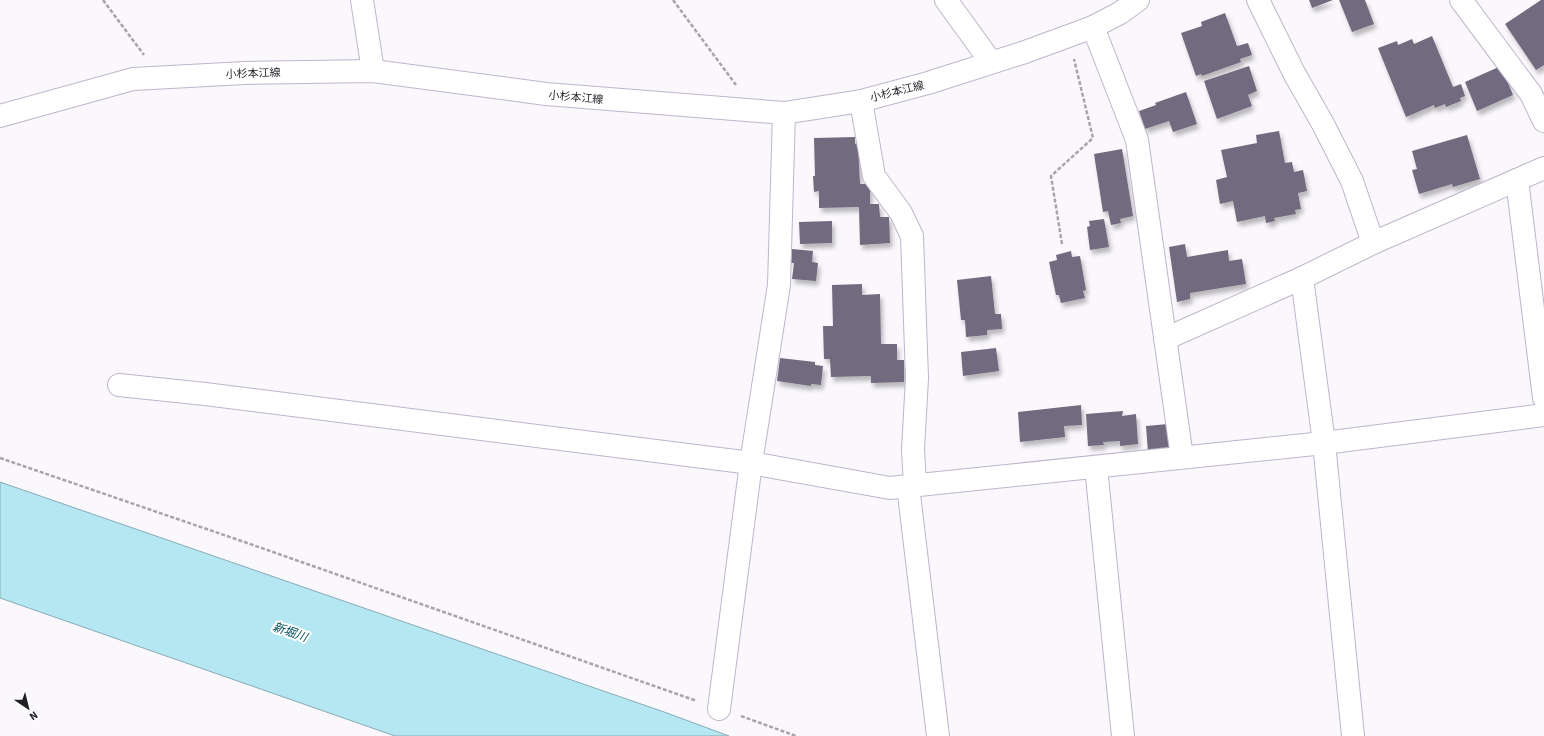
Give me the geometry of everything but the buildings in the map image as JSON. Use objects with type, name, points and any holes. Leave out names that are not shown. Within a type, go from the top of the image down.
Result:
[{"type":"street","points":[[362,0],[373,71]]},
{"type":"street","points":[[946,0],[991,62]]},
{"type":"street","name":"小杉本江線","points":[[0,116],[133,79],[245,73],[373,71],[546,94],[784,113],[860,101],[928,83],[1026,52],[1093,27],[1120,13],[1138,0]]},
{"type":"street","points":[[1258,0],[1294,73],[1323,124],[1352,181],[1373,243]]},
{"type":"street","points":[[1461,0],[1531,94],[1544,121]]},
{"type":"street","points":[[1093,27],[1137,140],[1182,458]]},
{"type":"street","points":[[860,101],[874,176],[902,213],[912,236],[916,378],[912,486],[938,736]]},
{"type":"street","points":[[719,709],[751,463],[779,285],[784,113]]},
{"type":"street","points":[[1165,339],[1302,278],[1373,243],[1544,168]]},
{"type":"street","points":[[1517,180],[1544,398]]},
{"type":"street","points":[[1302,278],[1324,443],[1353,736]]},
{"type":"street","points":[[118,385],[205,394],[751,463],[890,488],[1324,443],[1544,415]]},
{"type":"street","points":[[1096,467],[1123,736]]},
{"type":"path","points":[[103,0],[161,78]]},
{"type":"path","points":[[673,0],[756,111]]},
{"type":"path","points":[[1062,244],[1051,176],[1093,138],[1073,53]]},
{"type":"path","points":[[0,458],[260,547],[796,736]]},
{"type":"water","name":"新堀川","points":[[0,482],[667,713],[729,736],[395,736],[0,598]]}]
